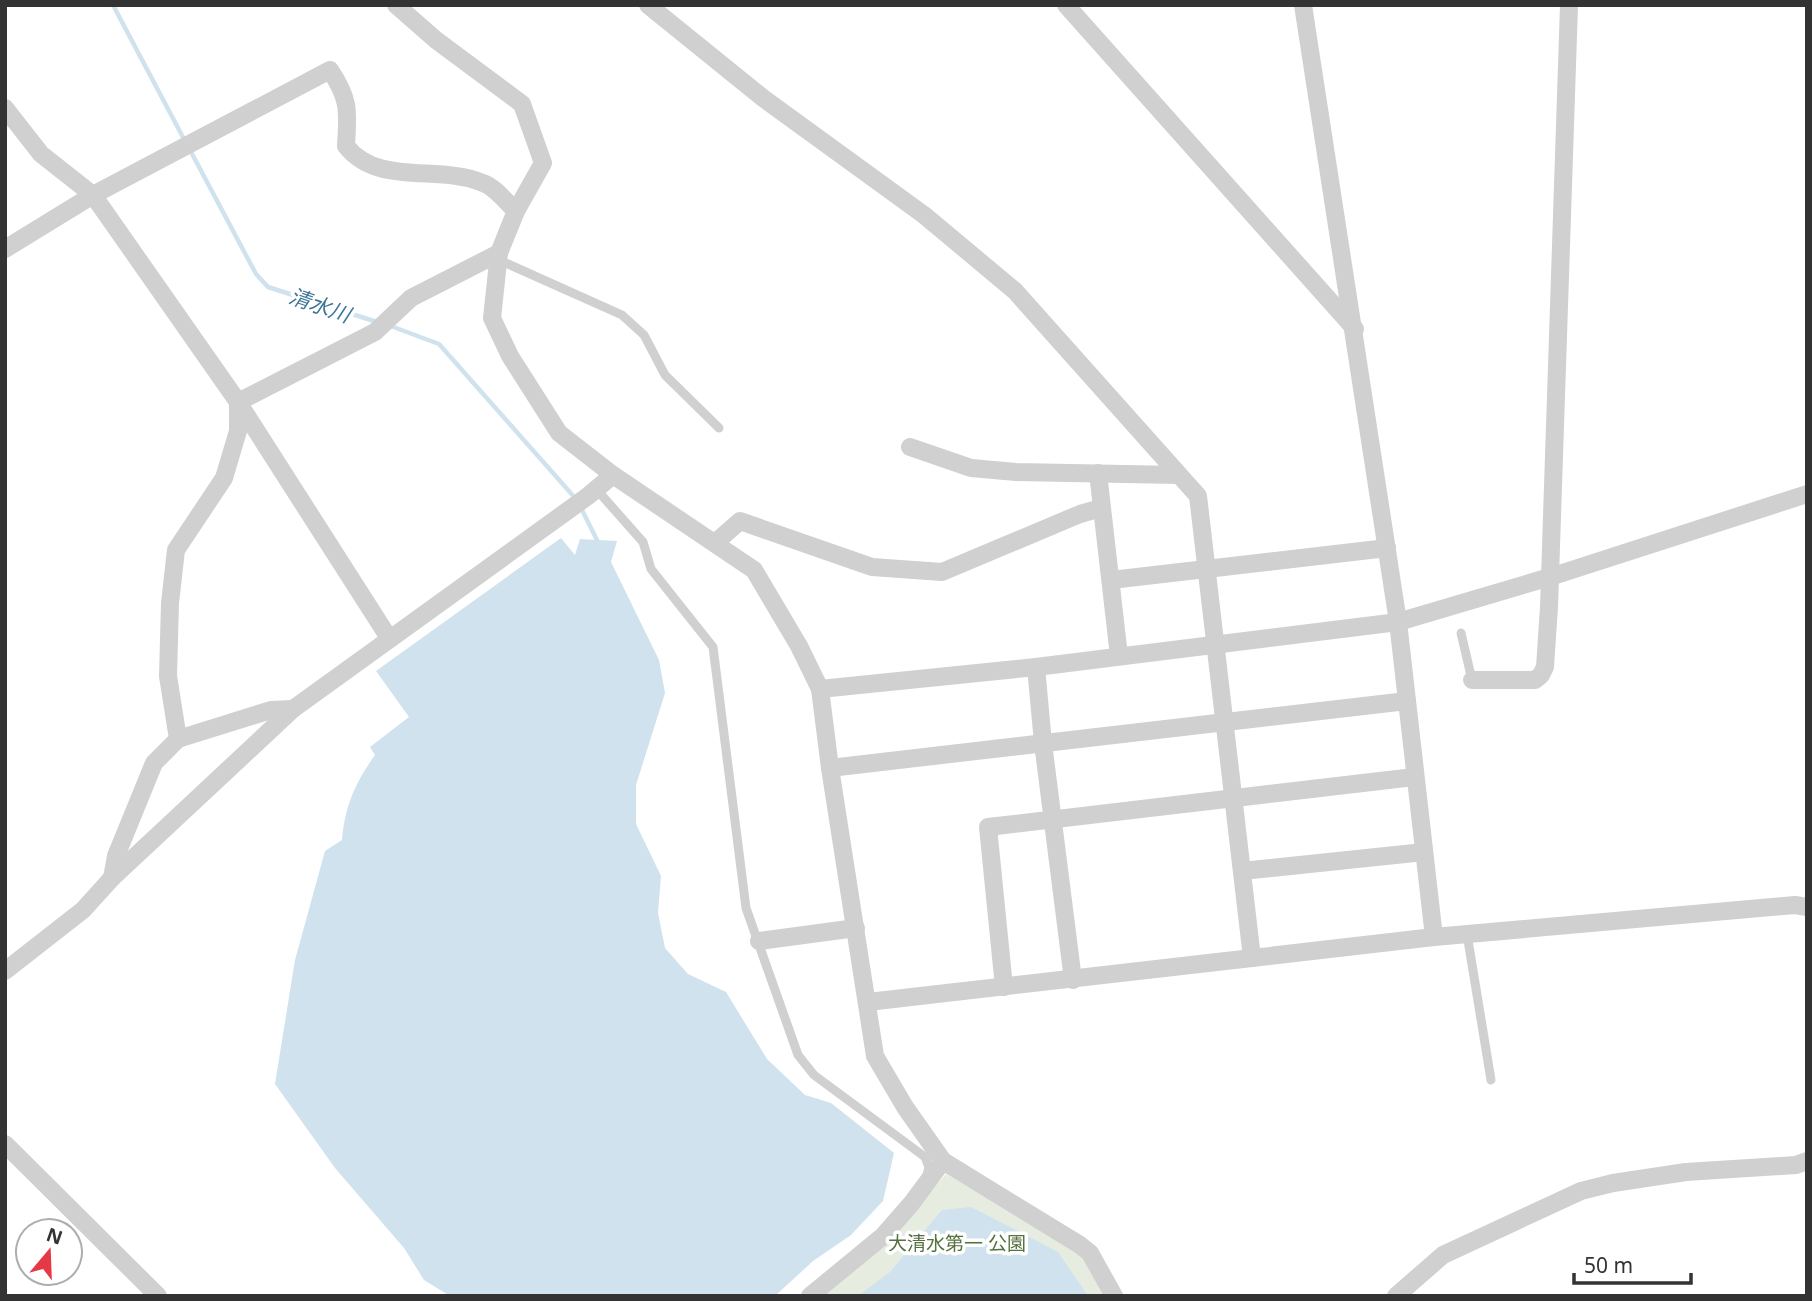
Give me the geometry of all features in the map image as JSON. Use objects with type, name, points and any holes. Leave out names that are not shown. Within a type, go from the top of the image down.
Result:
[{"type":"street","points":[[396,5],[436,40],[522,104],[543,163],[516,211],[499,256],[492,318],[510,356],[559,433],[614,475],[754,570],[799,646],[820,689],[875,1056],[905,1107],[943,1161],[1080,1245],[1090,1253],[1114,1296]]},
{"type":"street","points":[[648,5],[764,98],[924,215],[1015,291],[1198,496],[1252,958]]},
{"type":"street","points":[[1066,5],[1355,329]]},
{"type":"street","points":[[1303,5],[1398,622],[1434,937]]},
{"type":"street","points":[[1472,680],[1535,680],[1542,675],[1545,667],[1569,5]]},
{"type":"street","points":[[5,249],[93,195],[330,70],[344,91],[348,109],[346,146],[355,158],[372,167],[466,177],[486,184],[516,211]]},
{"type":"street","points":[[5,108],[41,154],[93,195],[238,402],[389,638]]},
{"type":"street","points":[[238,402],[383,325],[411,298],[499,256]]},
{"type":"street","points":[[178,739],[168,676],[170,603],[176,550],[224,478],[238,431],[238,402]]},
{"type":"street","points":[[910,447],[971,468],[1016,472],[1180,475]]},
{"type":"street","points":[[1098,473],[1119,656]]},
{"type":"street","points":[[5,971],[83,910],[113,878],[293,709],[614,475]]},
{"type":"street","points":[[820,689],[1036,667],[1398,622],[1550,577],[1807,494]]},
{"type":"street","points":[[716,542],[740,521],[872,567],[942,572],[1080,513],[1101,508]]},
{"type":"street","points":[[1111,580],[1387,548]]},
{"type":"street","points":[[1036,667],[1073,980]]},
{"type":"street","points":[[830,768],[1407,701]]},
{"type":"street","points":[[113,878],[116,856],[154,762],[178,739],[271,710],[293,709]]},
{"type":"street","points":[[1004,987],[988,827],[1414,777]]},
{"type":"street","points":[[1242,872],[1424,852]]},
{"type":"street","points":[[867,1002],[1434,937],[1795,905],[1807,907]]},
{"type":"street","points":[[758,941],[856,928]]},
{"type":"street","points":[[5,1144],[158,1296]]},
{"type":"street","points":[[810,1296],[883,1236],[943,1161]]},
{"type":"street","points":[[1396,1296],[1443,1255],[1581,1191],[1613,1183],[1686,1172],[1796,1165],[1807,1161]]},
{"type":"lane","points":[[499,256],[622,315],[644,334],[665,375],[719,428]]},
{"type":"lane","points":[[592,493],[643,542],[651,569],[713,647],[746,908],[798,1055],[814,1075],[925,1157],[929,1167],[924,1187]]},
{"type":"lane","points":[[1461,633],[1472,680]]},
{"type":"lane","points":[[1467,934],[1491,1080]]},
{"type":"green space","name":"大清水第一 公園","points":[[946,1174],[1078,1249],[1109,1296],[820,1296],[882,1246]]},
{"type":"water","points":[[561,538],[575,555],[580,539],[617,541],[611,562],[659,660],[665,693],[636,785],[636,824],[661,876],[658,913],[665,948],[688,974],[726,992],[767,1059],[805,1095],[831,1103],[894,1153],[883,1201],[851,1235],[813,1261],[775,1296],[450,1296],[424,1280],[404,1248],[335,1168],[275,1084],[295,960],[325,851],[342,840],[352,795],[375,755],[370,747],[409,717],[376,671]]},
{"type":"water","name":"大清水第一 公園","points":[[971,1207],[1058,1252],[1088,1296],[858,1296],[890,1272],[942,1210]]},
{"type":"waterway","name":"清水川","points":[[113,5],[186,143]]},
{"type":"waterway","name":"清水川","points":[[190,150],[256,274],[268,287],[380,323]]},
{"type":"waterway","name":"清水川","points":[[388,325],[439,344],[576,499]]},
{"type":"waterway","name":"清水川","points":[[580,506],[597,540]]}]
